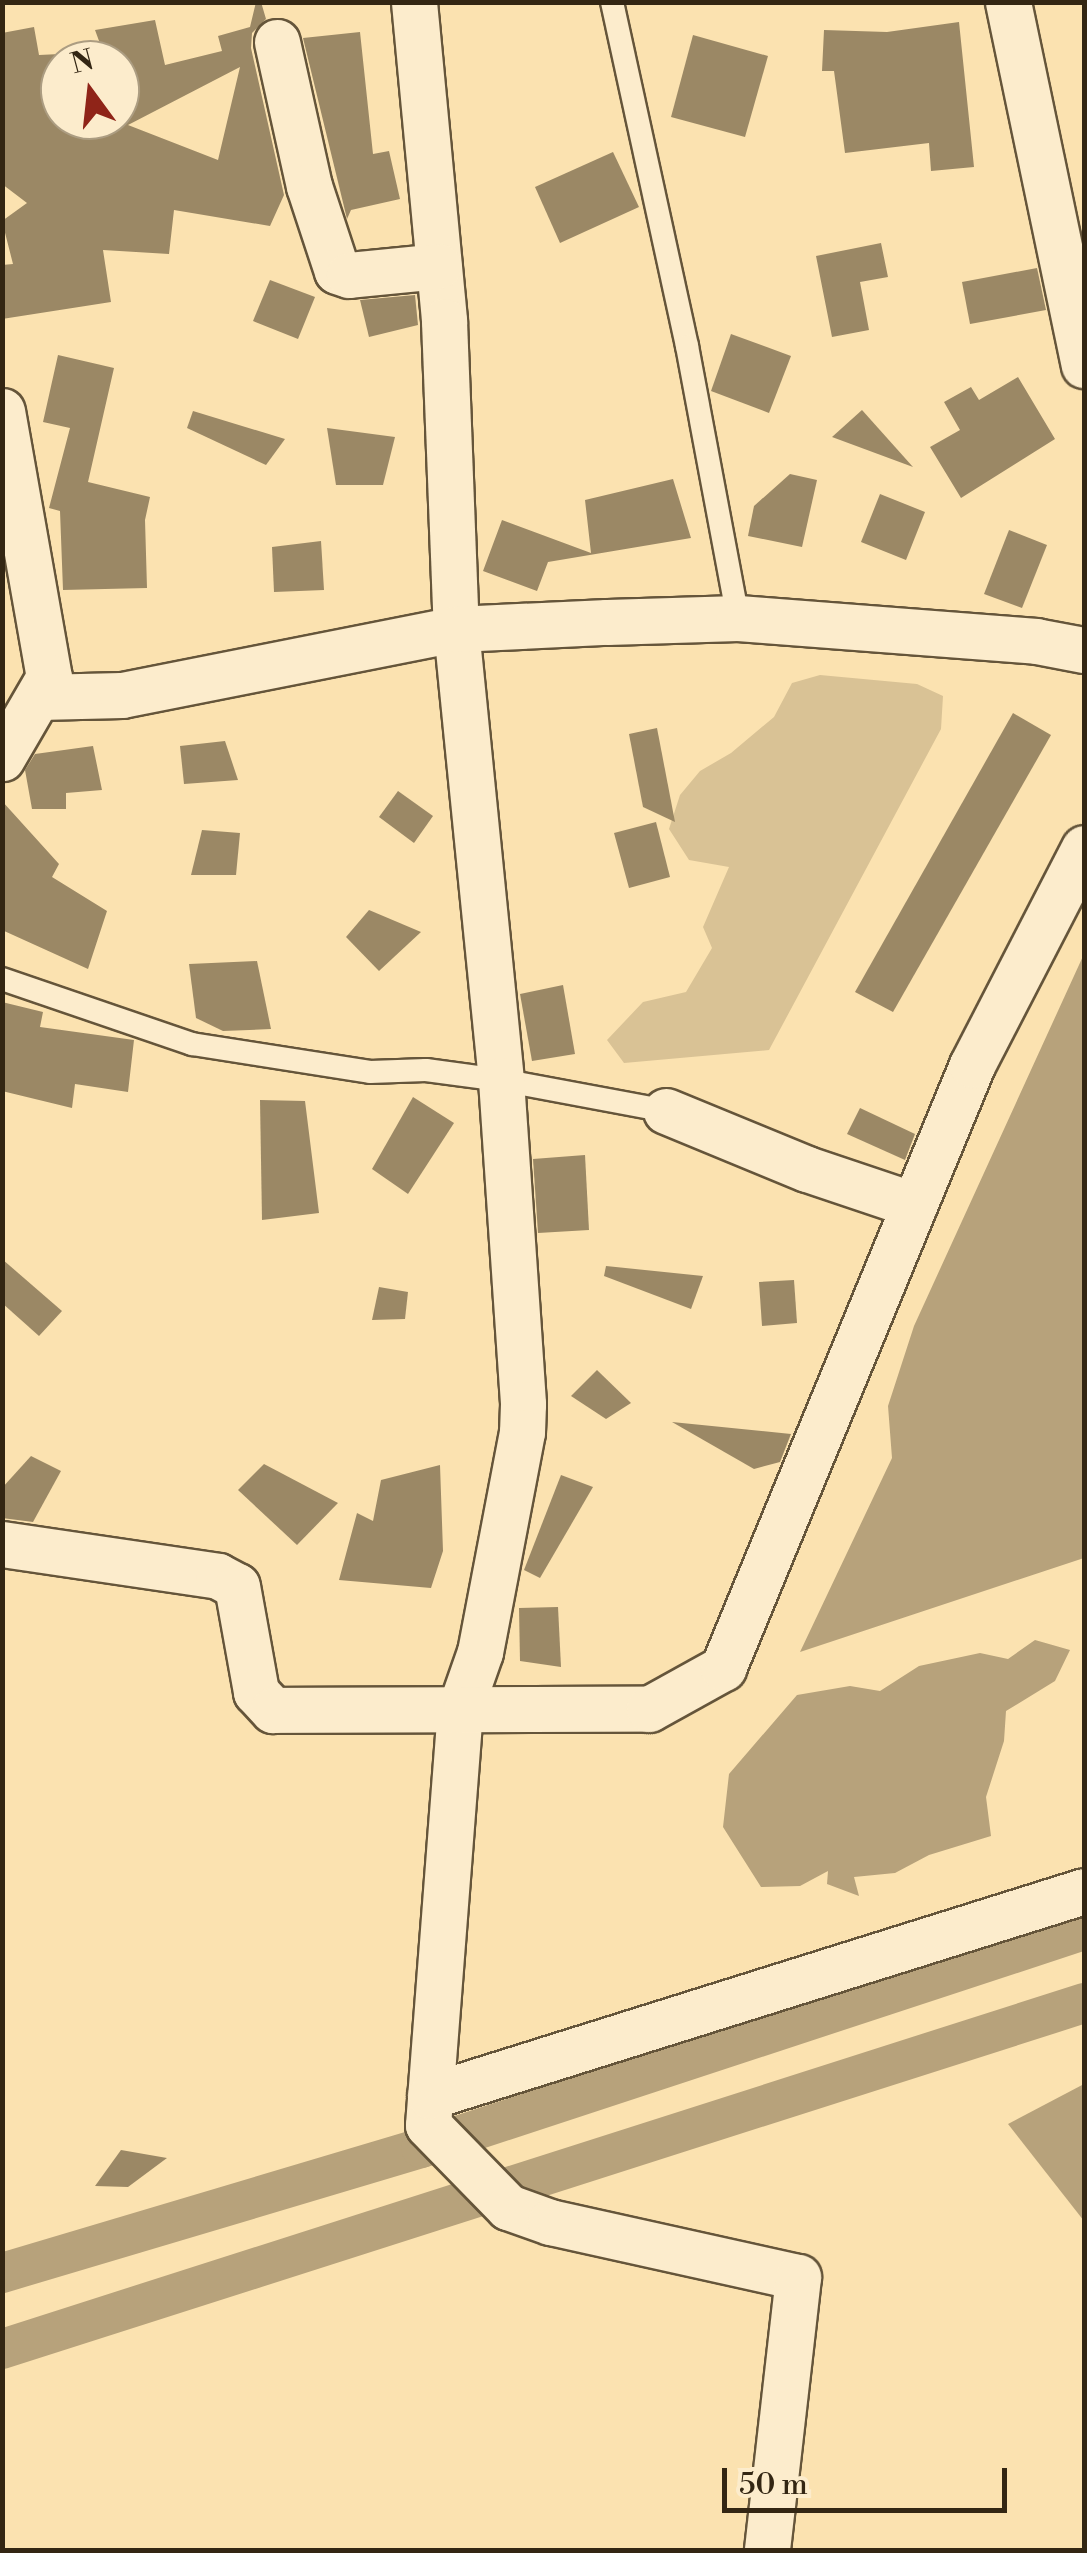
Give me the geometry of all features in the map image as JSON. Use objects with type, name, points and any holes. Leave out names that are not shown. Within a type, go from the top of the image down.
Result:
[{"type":"street","points":[[414,2],[439,266],[456,629],[502,1080],[522,1432],[480,1652],[460,1709],[429,2110],[498,2201],[550,2222],[798,2278],[767,2550]]},
{"type":"street","points":[[1008,2],[1084,365]]},
{"type":"street","points":[[277,42],[309,186],[336,272],[349,275],[439,266]]},
{"type":"street","points":[[2,411],[48,677],[2,758]]},
{"type":"street","points":[[39,698],[122,695],[456,629],[738,618],[1036,641],[1084,650]]},
{"type":"street","points":[[2,1544],[218,1576],[237,1586],[256,1692],[274,1710],[649,1708],[724,1668],[972,1066],[1084,848]]},
{"type":"street","points":[[666,1111],[807,1169],[914,1205]]},
{"type":"street","points":[[429,2110],[1084,1891]]},
{"type":"lane","points":[[612,2],[687,346],[738,618]]},
{"type":"lane","points":[[2,980],[192,1044],[370,1072],[426,1070],[502,1080],[666,1111]]},
{"type":"shaded area","points":[[820,675],[917,684],[943,696],[941,729],[769,1050],[624,1063],[607,1040],[643,1002],[686,992],[712,948],[703,927],[729,867],[689,860],[669,829],[680,795],[700,771],[731,753],[774,717],[792,683]]},
{"type":"shaded area","points":[[1084,954],[1084,1558],[800,1652],[892,1458],[888,1406],[914,1326]]},
{"type":"shaded area","points":[[1035,1640],[1070,1650],[1055,1681],[1006,1711],[1004,1741],[986,1797],[991,1836],[929,1855],[895,1873],[854,1877],[859,1896],[827,1884],[828,1871],[800,1886],[761,1887],[723,1827],[729,1774],[797,1695],[850,1686],[880,1691],[919,1666],[980,1653],[1008,1659]]},
{"type":"shaded area","points":[[1084,2084],[1084,2221],[1008,2124]]},
{"type":"building","points":[[256,2],[261,2],[266,19],[252,33],[251,48],[284,195],[270,226],[174,210],[169,254],[103,250],[111,302],[2,319],[2,265],[13,264],[2,221],[27,203],[2,184],[2,33],[34,27],[40,55],[40,140],[140,140],[140,130],[218,160],[240,67],[140,119],[140,40],[99,40],[95,30],[155,20],[165,65],[222,51],[218,36],[250,27]]},
{"type":"building","points":[[959,22],[974,167],[931,171],[929,143],[845,153],[834,71],[822,71],[824,30],[887,32]]},
{"type":"building","points":[[360,32],[373,154],[389,151],[400,199],[351,210],[347,219],[303,38]]},
{"type":"building","points":[[693,35],[768,56],[745,137],[671,117]]},
{"type":"building","points":[[613,152],[639,207],[560,243],[535,187]]},
{"type":"building","points":[[881,243],[888,277],[860,282],[869,330],[832,337],[816,256]]},
{"type":"building","points":[[1037,268],[1046,310],[970,324],[962,282]]},
{"type":"building","points":[[270,280],[315,297],[298,339],[253,321]]},
{"type":"building","points":[[415,295],[418,325],[369,337],[360,300]]},
{"type":"building","points":[[731,334],[791,356],[769,413],[711,391]]},
{"type":"building","points":[[58,355],[114,368],[88,482],[150,497],[145,520],[147,588],[63,590],[60,511],[49,508],[70,428],[43,422]]},
{"type":"building","points":[[1018,377],[1055,439],[961,498],[930,447],[960,430],[944,402],[971,387],[979,400]]},
{"type":"building","points":[[862,410],[913,467],[832,437]]},
{"type":"building","points":[[193,411],[285,439],[266,465],[187,428]]},
{"type":"building","points":[[327,428],[395,437],[383,485],[336,485]]},
{"type":"building","points":[[790,474],[817,480],[802,547],[748,536],[754,506]]},
{"type":"building","points":[[673,479],[691,538],[548,562],[537,591],[483,571],[502,520],[591,553],[585,500]]},
{"type":"building","points":[[880,494],[925,512],[906,560],[861,542]]},
{"type":"building","points":[[1009,530],[1047,545],[1022,608],[984,594]]},
{"type":"building","points":[[321,541],[324,590],[274,592],[272,547]]},
{"type":"building","points":[[1013,713],[1051,735],[893,1012],[855,992]]},
{"type":"building","points":[[657,728],[675,822],[643,807],[629,734]]},
{"type":"building","points":[[225,741],[238,780],[184,784],[180,746]]},
{"type":"building","points":[[93,746],[102,790],[66,793],[66,809],[32,809],[25,770],[35,754]]},
{"type":"building","points":[[398,791],[433,816],[414,843],[379,817]]},
{"type":"building","points":[[2,801],[59,864],[52,877],[107,911],[88,969],[2,930]]},
{"type":"building","points":[[656,822],[670,877],[629,888],[614,833]]},
{"type":"building","points":[[202,830],[240,833],[236,875],[191,875]]},
{"type":"building","points":[[369,910],[421,932],[379,971],[346,937]]},
{"type":"building","points":[[257,961],[271,1029],[223,1031],[196,1018],[189,964]]},
{"type":"building","points":[[563,985],[575,1054],[532,1061],[520,994]]},
{"type":"building","points":[[2,1002],[43,1012],[40,1027],[134,1040],[128,1092],[75,1084],[72,1108],[2,1091]]},
{"type":"building","points":[[413,1097],[454,1123],[408,1194],[372,1169]]},
{"type":"building","points":[[260,1100],[305,1101],[319,1213],[262,1220]]},
{"type":"building","points":[[860,1108],[915,1134],[905,1160],[847,1134]]},
{"type":"building","points":[[585,1155],[589,1230],[538,1233],[533,1159]]},
{"type":"building","points":[[2,1259],[62,1311],[39,1336],[2,1303]]},
{"type":"building","points":[[606,1266],[703,1276],[691,1309],[604,1276]]},
{"type":"building","points":[[794,1280],[797,1323],[762,1326],[759,1282]]},
{"type":"building","points":[[379,1287],[408,1292],[405,1319],[372,1320]]},
{"type":"building","points":[[597,1370],[631,1403],[606,1419],[571,1396]]},
{"type":"building","points":[[672,1422],[791,1434],[780,1462],[754,1469]]},
{"type":"building","points":[[31,1456],[61,1471],[33,1522],[2,1518],[2,1488]]},
{"type":"building","points":[[264,1464],[338,1503],[297,1545],[238,1490]]},
{"type":"building","points":[[440,1465],[443,1551],[431,1588],[339,1580],[357,1513],[373,1521],[381,1480]]},
{"type":"building","points":[[561,1475],[593,1487],[540,1578],[524,1570]]},
{"type":"building","points":[[558,1607],[561,1667],[520,1661],[519,1608]]},
{"type":"building","points":[[121,2150],[167,2158],[128,2187],[95,2186]]},
{"type":"waterway","points":[[2,2273],[421,2148],[1084,1930]]},
{"type":"waterway","points":[[2,2349],[1084,2003]]}]
